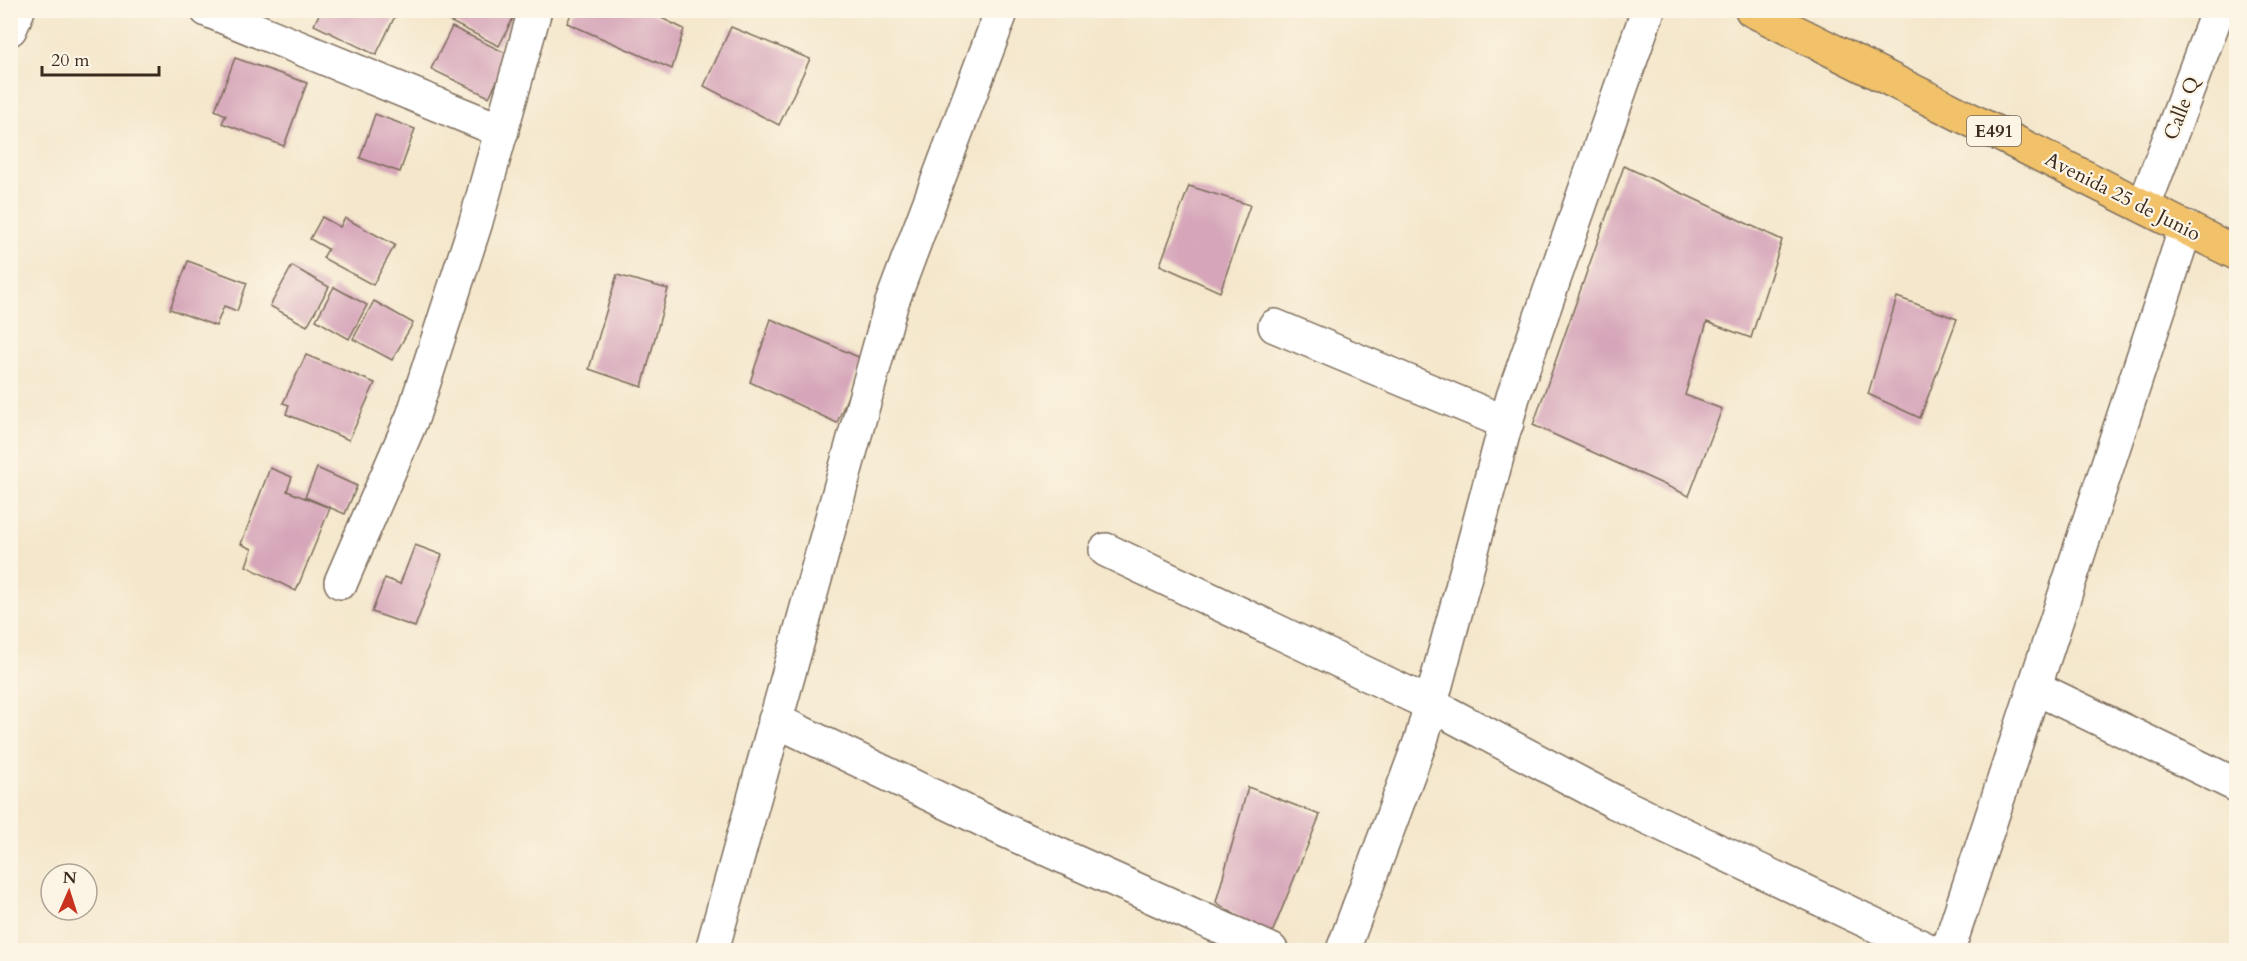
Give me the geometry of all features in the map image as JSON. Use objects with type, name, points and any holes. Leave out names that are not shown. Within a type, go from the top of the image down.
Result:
[{"type":"highway","name":"Avenida 25 de Junio","points":[[1752,10],[2236,253]]},
{"type":"street","points":[[10,29],[18,10]]},
{"type":"street","points":[[207,10],[502,131]]},
{"type":"street","points":[[341,582],[413,416],[475,225],[535,10]]},
{"type":"street","points":[[712,951],[891,306],[1002,10]]},
{"type":"street","points":[[1343,951],[1422,737],[1506,423],[1648,10]]},
{"type":"street","name":"Calle Q","points":[[2144,206],[2218,10]]},
{"type":"street","points":[[1948,951],[2186,227]]},
{"type":"street","points":[[1275,326],[1506,423]]},
{"type":"street","points":[[1106,550],[1430,704],[1615,802],[1928,951]]},
{"type":"street","points":[[2036,688],[2236,785]]},
{"type":"street","points":[[775,720],[1004,830],[1271,951]]},
{"type":"building","points":[[321,10],[389,10],[396,14],[376,55],[314,25]]},
{"type":"building","points":[[452,10],[517,10],[499,46],[447,20]]},
{"type":"building","points":[[573,10],[645,10],[684,29],[672,69],[567,23]]},
{"type":"building","points":[[452,27],[510,55],[489,97],[431,69]]},
{"type":"building","points":[[731,27],[810,59],[779,125],[704,86]]},
{"type":"building","points":[[235,58],[307,83],[284,146],[222,123],[226,115],[215,110]]},
{"type":"building","points":[[375,114],[415,129],[400,172],[360,158]]},
{"type":"building","points":[[1624,166],[1782,240],[1751,338],[1707,322],[1685,395],[1722,409],[1689,496],[1533,425]]},
{"type":"building","points":[[1189,186],[1250,205],[1220,292],[1160,265]]},
{"type":"building","points":[[322,217],[340,227],[345,218],[395,245],[373,285],[323,258],[328,249],[310,239]]},
{"type":"building","points":[[188,261],[247,283],[237,311],[224,306],[216,326],[170,309]]},
{"type":"building","points":[[292,266],[329,287],[307,326],[270,306]]},
{"type":"building","points":[[617,275],[668,289],[642,387],[589,369]]},
{"type":"building","points":[[334,287],[367,305],[349,339],[316,320]]},
{"type":"building","points":[[1897,297],[1957,319],[1920,418],[1868,394]]},
{"type":"building","points":[[374,301],[413,323],[392,360],[353,339]]},
{"type":"building","points":[[771,319],[863,359],[837,423],[750,382]]},
{"type":"building","points":[[306,355],[375,383],[349,440],[286,414],[289,405],[283,403]]},
{"type":"building","points":[[270,468],[292,477],[287,491],[330,508],[296,591],[246,566],[252,549],[241,544]]},
{"type":"building","points":[[317,468],[357,486],[345,514],[305,497]]},
{"type":"building","points":[[415,545],[442,555],[415,627],[372,612],[385,578],[400,584]]},
{"type":"building","points":[[1248,787],[1320,815],[1270,938],[1216,902]]}]
